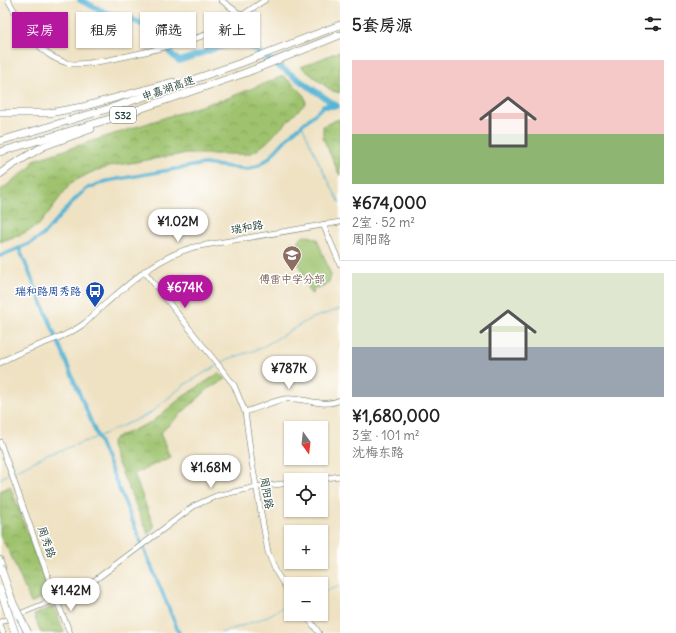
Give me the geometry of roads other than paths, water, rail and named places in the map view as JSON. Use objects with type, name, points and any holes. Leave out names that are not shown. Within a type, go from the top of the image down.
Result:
[{"type":"highway","name":"申嘉湖高速","points":[[0,141],[111,108],[241,63],[340,25]]},
{"type":"highway","name":"申嘉湖高速","points":[[0,152],[116,117],[245,73],[340,36]]},
{"type":"highway","points":[[0,114],[49,113],[82,107],[241,63]]},
{"type":"highway","points":[[0,174],[44,146],[245,73]]},
{"type":"highway","points":[[0,566],[13,603],[26,633]]},
{"type":"highway","points":[[0,589],[15,633]]},
{"type":"main road","points":[[0,566],[4,587],[17,616],[20,633]]},
{"type":"main road","points":[[0,599],[12,633]]},
{"type":"street","points":[[8,0],[32,37],[48,54],[68,63],[85,64],[170,45],[204,34]]},
{"type":"street","points":[[221,0],[237,12]]},
{"type":"street","points":[[246,12],[264,0]]},
{"type":"street","name":"瑞和路","points":[[0,363],[10,357],[65,334],[85,323],[144,271],[165,258],[181,251],[194,247],[340,222]]},
{"type":"street","points":[[323,224],[340,264]]},
{"type":"street","name":"周阳路","points":[[144,271],[234,385],[245,412],[256,487],[268,552],[276,572],[284,584]]},
{"type":"street","points":[[245,412],[284,399],[295,399],[329,404],[340,400]]},
{"type":"street","name":"周秀路","points":[[0,442],[56,599],[70,633]]},
{"type":"street","points":[[328,478],[340,476]]},
{"type":"street","points":[[3,633],[0,623],[83,588],[194,506],[216,496],[256,487],[284,484]]},
{"type":"street","points":[[0,559],[17,616],[26,633]]},
{"type":"street","points":[[310,621],[318,633]]},
{"type":"waterway","points":[[80,0],[106,13],[128,18],[144,25],[153,37],[179,61],[241,40],[281,68]]},
{"type":"waterway","points":[[286,71],[337,106]]},
{"type":"waterway","points":[[0,256],[31,243],[43,235],[77,197],[88,188],[107,181],[204,164],[248,169],[257,166],[268,159],[290,135],[324,106]]},
{"type":"waterway","points":[[324,106],[336,106]]},
{"type":"waterway","points":[[302,125],[319,163],[340,203]]},
{"type":"waterway","points":[[19,248],[179,633]]},
{"type":"waterway","points":[[221,363],[228,359],[259,349],[310,319],[340,309]]},
{"type":"waterway","points":[[13,472],[47,455],[97,437],[149,414],[184,385],[216,366]]},
{"type":"waterway","points":[[0,479],[8,474]]},
{"type":"waterway","points":[[328,590],[340,586]]},
{"type":"waterway","points":[[221,633],[264,618],[284,607]]},
{"type":"place","name":"傅雷中学分部","points":[[292,272]]},
{"type":"place","name":"瑞和路周秀路","points":[[95,308]]}]
